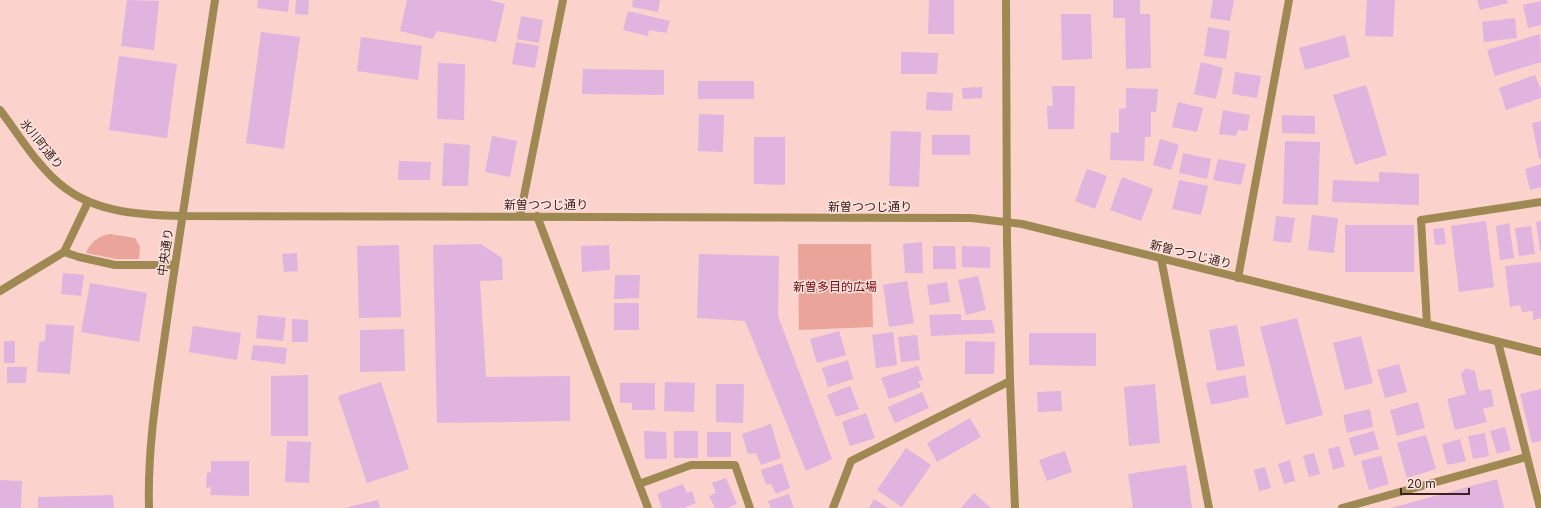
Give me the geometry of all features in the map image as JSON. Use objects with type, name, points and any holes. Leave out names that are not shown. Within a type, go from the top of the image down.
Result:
[{"type":"street","name":"中央通り","points":[[148,508],[150,449],[182,216],[215,0]]},
{"type":"street","points":[[520,216],[563,0]]},
{"type":"street","points":[[1006,0],[1006,222],[1015,508]]},
{"type":"street","points":[[1238,278],[1289,0]]},
{"type":"street","name":"氷川町通り","points":[[0,110],[43,168],[64,188],[88,202],[134,213],[182,216]]},
{"type":"street","points":[[0,291],[64,252],[88,202]]},
{"type":"street","points":[[1427,324],[1420,220],[1541,202]]},
{"type":"street","name":"新曽つつじ通り","points":[[182,216],[963,218],[1006,222],[1022,224],[1541,352]]},
{"type":"street","points":[[537,216],[648,508]]},
{"type":"street","points":[[64,252],[79,258],[115,265],[175,265]]},
{"type":"street","points":[[1161,258],[1209,508]]},
{"type":"street","points":[[1498,342],[1540,508]]},
{"type":"street","points":[[833,508],[851,461],[1010,381]]},
{"type":"street","points":[[1342,508],[1526,457]]},
{"type":"street","points":[[639,484],[691,466],[735,465],[750,508]]},
{"type":"green space","points":[[110,234],[135,238],[140,247],[139,259],[116,259],[86,253],[95,240]]},
{"type":"green space","name":"新曽多目的広場","points":[[798,244],[871,244],[873,327],[799,330]]},
{"type":"building","points":[[127,0],[159,1],[154,50],[121,46]]},
{"type":"building","points":[[258,0],[289,0],[288,12],[257,8]]},
{"type":"building","points":[[296,0],[309,0],[308,15],[295,14]]},
{"type":"building","points":[[407,0],[489,0],[505,4],[496,42],[437,31],[433,39],[400,31]]},
{"type":"building","points":[[633,0],[660,0],[658,12],[632,7]]},
{"type":"building","points":[[929,0],[954,0],[954,34],[928,34]]},
{"type":"building","points":[[1113,0],[1140,0],[1140,14],[1150,14],[1151,68],[1126,69],[1125,18],[1113,18]]},
{"type":"building","points":[[1213,0],[1234,0],[1230,21],[1210,18]]},
{"type":"building","points":[[1367,0],[1395,0],[1393,37],[1365,36]]},
{"type":"building","points":[[1477,0],[1507,0],[1508,3],[1480,10]]},
{"type":"building","points":[[1541,1],[1541,25],[1528,28],[1523,5]]},
{"type":"building","points":[[628,11],[670,21],[666,33],[649,30],[648,36],[623,30]]},
{"type":"building","points":[[1061,14],[1091,14],[1092,59],[1062,60]]},
{"type":"building","points":[[521,16],[543,20],[539,43],[517,39]]},
{"type":"building","points":[[1515,18],[1517,38],[1484,42],[1482,22]]},
{"type":"building","points":[[1208,27],[1230,31],[1226,59],[1204,56]]},
{"type":"building","points":[[261,32],[300,37],[284,149],[246,143]]},
{"type":"building","points":[[1540,34],[1541,62],[1495,76],[1487,50]]},
{"type":"building","points":[[1345,35],[1350,57],[1305,70],[1299,48]]},
{"type":"building","points":[[361,37],[422,46],[418,80],[357,71]]},
{"type":"building","points":[[516,42],[539,46],[535,68],[512,64]]},
{"type":"building","points":[[901,52],[938,53],[937,74],[901,74]]},
{"type":"building","points":[[119,56],[177,64],[167,138],[109,130]]},
{"type":"building","points":[[1201,62],[1223,68],[1216,99],[1194,94]]},
{"type":"building","points":[[438,63],[465,64],[464,120],[437,119]]},
{"type":"building","points":[[583,69],[664,70],[664,95],[582,94]]},
{"type":"building","points":[[1235,72],[1261,76],[1257,98],[1232,94]]},
{"type":"building","points":[[1535,75],[1541,90],[1541,98],[1506,110],[1499,88]]},
{"type":"building","points":[[698,81],[754,81],[754,99],[698,99]]},
{"type":"building","points":[[1366,85],[1387,155],[1355,165],[1333,95]]},
{"type":"building","points":[[1052,86],[1075,86],[1074,129],[1048,129],[1047,106],[1053,106]]},
{"type":"building","points":[[982,87],[982,98],[963,99],[962,88]]},
{"type":"building","points":[[1126,88],[1158,89],[1156,112],[1151,112],[1151,137],[1145,137],[1144,161],[1110,160],[1111,132],[1119,133],[1119,109],[1126,108]]},
{"type":"building","points":[[927,92],[953,93],[952,111],[926,110]]},
{"type":"building","points":[[1178,102],[1203,108],[1197,132],[1172,127]]},
{"type":"building","points":[[1223,110],[1250,115],[1247,131],[1238,130],[1236,136],[1219,134]]},
{"type":"building","points":[[699,114],[724,115],[723,152],[698,151]]},
{"type":"building","points":[[1282,115],[1315,116],[1315,134],[1282,133]]},
{"type":"building","points":[[1541,121],[1541,158],[1539,159],[1532,123]]},
{"type":"building","points":[[891,131],[921,132],[919,187],[889,186]]},
{"type":"building","points":[[932,135],[970,135],[970,155],[932,155]]},
{"type":"building","points":[[492,136],[517,141],[510,177],[485,172]]},
{"type":"building","points":[[754,137],[785,137],[785,185],[754,184]]},
{"type":"building","points":[[1160,139],[1179,145],[1171,170],[1153,165]]},
{"type":"building","points":[[1285,141],[1320,142],[1318,205],[1283,204]]},
{"type":"building","points":[[444,143],[470,145],[468,186],[442,186]]},
{"type":"building","points":[[1183,153],[1211,159],[1207,179],[1179,173]]},
{"type":"building","points":[[1218,159],[1246,164],[1241,185],[1213,180]]},
{"type":"building","points":[[399,161],[431,162],[430,180],[398,180]]},
{"type":"building","points":[[1541,164],[1541,187],[1530,190],[1525,169]]},
{"type":"building","points":[[1087,169],[1107,176],[1095,209],[1075,201]]},
{"type":"building","points":[[1379,172],[1419,174],[1419,205],[1332,202],[1333,180],[1379,182]]},
{"type":"building","points":[[1122,177],[1153,189],[1141,221],[1110,210]]},
{"type":"building","points":[[1179,180],[1208,186],[1201,215],[1172,209]]},
{"type":"building","points":[[1312,215],[1338,218],[1334,253],[1308,250]]},
{"type":"building","points":[[1276,216],[1295,218],[1291,243],[1273,241]]},
{"type":"building","points":[[1486,221],[1494,287],[1459,292],[1451,226]]},
{"type":"building","points":[[1541,221],[1541,251],[1540,251],[1536,222]]},
{"type":"building","points":[[1509,223],[1514,258],[1500,260],[1496,226]]},
{"type":"building","points":[[1345,225],[1414,225],[1414,272],[1345,272]]},
{"type":"building","points":[[1531,226],[1535,254],[1519,256],[1515,228]]},
{"type":"building","points":[[1444,228],[1446,244],[1435,245],[1433,229]]},
{"type":"building","points":[[922,242],[923,273],[905,273],[903,244]]},
{"type":"building","points":[[481,244],[502,258],[503,280],[480,281],[486,377],[570,376],[570,421],[437,423],[433,245]]},
{"type":"building","points":[[399,245],[401,317],[359,318],[357,246]]},
{"type":"building","points":[[609,245],[610,270],[582,272],[581,246]]},
{"type":"building","points":[[933,246],[955,246],[956,269],[933,269]]},
{"type":"building","points":[[962,246],[990,247],[990,268],[962,267]]},
{"type":"building","points":[[297,253],[298,271],[284,272],[282,254]]},
{"type":"building","points":[[699,254],[779,256],[778,316],[832,459],[806,471],[745,321],[697,318]]},
{"type":"building","points":[[1541,262],[1541,318],[1533,320],[1533,311],[1522,312],[1520,305],[1510,307],[1505,266]]},
{"type":"building","points":[[63,273],[84,275],[81,296],[61,294]]},
{"type":"building","points":[[615,275],[640,275],[639,298],[614,299]]},
{"type":"building","points":[[978,276],[986,310],[966,315],[958,280]]},
{"type":"building","points":[[907,281],[914,323],[889,327],[883,285]]},
{"type":"building","points":[[947,282],[950,302],[930,305],[927,285]]},
{"type":"building","points":[[90,283],[147,293],[139,342],[81,332]]},
{"type":"building","points":[[614,303],[639,303],[639,330],[614,330]]},
{"type":"building","points":[[961,314],[961,320],[992,320],[995,333],[931,336],[929,315]]},
{"type":"building","points":[[258,315],[286,318],[283,341],[256,338]]},
{"type":"building","points":[[1297,318],[1323,415],[1286,425],[1260,327]]},
{"type":"building","points":[[292,319],[308,320],[308,342],[292,342]]},
{"type":"building","points":[[46,324],[74,326],[70,374],[37,372],[39,342],[45,341]]},
{"type":"building","points":[[1237,325],[1245,366],[1217,371],[1209,330]]},
{"type":"building","points":[[193,326],[241,333],[237,360],[189,352]]},
{"type":"building","points":[[404,329],[405,371],[360,372],[360,330]]},
{"type":"building","points":[[839,331],[846,355],[817,363],[810,339]]},
{"type":"building","points":[[893,332],[897,365],[876,368],[872,335]]},
{"type":"building","points":[[1029,333],[1096,333],[1096,366],[1029,365]]},
{"type":"building","points":[[917,335],[920,360],[901,362],[898,337]]},
{"type":"building","points":[[1361,336],[1373,383],[1345,390],[1333,343]]},
{"type":"building","points":[[4,341],[15,341],[15,363],[4,363]]},
{"type":"building","points":[[965,341],[995,342],[994,374],[965,374]]},
{"type":"building","points":[[253,345],[287,348],[285,364],[251,360]]},
{"type":"building","points":[[848,360],[853,379],[828,387],[822,368]]},
{"type":"building","points":[[1399,364],[1407,392],[1385,398],[1377,370]]},
{"type":"building","points":[[918,366],[923,380],[918,381],[921,387],[889,399],[881,378]]},
{"type":"building","points":[[7,367],[27,367],[26,383],[7,383]]},
{"type":"building","points":[[1466,368],[1475,371],[1479,391],[1491,389],[1494,406],[1483,409],[1487,422],[1455,430],[1447,399],[1466,394],[1461,374]]},
{"type":"building","points":[[308,375],[308,436],[271,436],[271,376]]},
{"type":"building","points":[[1245,375],[1249,397],[1211,405],[1206,383]]},
{"type":"building","points":[[381,382],[409,469],[367,483],[338,396]]},
{"type":"building","points":[[665,382],[695,383],[694,412],[664,411]]},
{"type":"building","points":[[620,383],[655,383],[655,410],[632,410],[632,403],[620,403]]},
{"type":"building","points":[[716,384],[744,384],[743,423],[716,422]]},
{"type":"building","points":[[1155,384],[1160,443],[1129,446],[1124,387]]},
{"type":"building","points":[[850,386],[859,409],[836,417],[827,395]]},
{"type":"building","points":[[1541,389],[1541,441],[1532,443],[1520,394]]},
{"type":"building","points":[[1061,391],[1062,411],[1038,412],[1037,392]]},
{"type":"building","points":[[922,392],[929,408],[895,423],[888,407]]},
{"type":"building","points":[[1418,402],[1425,428],[1397,436],[1390,410]]},
{"type":"building","points":[[1370,409],[1373,427],[1347,433],[1343,415]]},
{"type":"building","points":[[866,413],[875,438],[850,446],[842,422]]},
{"type":"building","points":[[970,418],[981,437],[937,462],[927,443]]},
{"type":"building","points":[[771,424],[781,458],[761,465],[756,453],[748,454],[742,434]]},
{"type":"building","points":[[1505,427],[1511,450],[1497,454],[1490,431]]},
{"type":"building","points":[[644,431],[666,432],[667,459],[645,459]]},
{"type":"building","points":[[674,431],[698,431],[698,458],[674,458]]},
{"type":"building","points":[[1374,431],[1379,449],[1354,456],[1349,438]]},
{"type":"building","points":[[707,432],[731,432],[731,457],[707,457]]},
{"type":"building","points":[[1485,433],[1489,456],[1473,459],[1468,436]]},
{"type":"building","points":[[1426,435],[1436,469],[1407,478],[1397,443]]},
{"type":"building","points":[[1460,439],[1466,461],[1447,465],[1442,444]]},
{"type":"building","points":[[287,441],[311,442],[309,483],[285,482]]},
{"type":"building","points":[[1339,446],[1345,466],[1333,470],[1328,449]]},
{"type":"building","points":[[906,448],[931,465],[902,507],[877,490]]},
{"type":"building","points":[[1065,451],[1072,472],[1047,481],[1039,460]]},
{"type":"building","points":[[1314,453],[1320,474],[1309,477],[1303,456]]},
{"type":"building","points":[[1381,456],[1389,484],[1369,490],[1361,461]]},
{"type":"building","points":[[1290,460],[1295,481],[1284,484],[1278,464]]},
{"type":"building","points":[[211,461],[249,461],[249,496],[210,495],[211,487],[206,488],[207,473],[211,472]]},
{"type":"building","points":[[782,463],[790,488],[776,494],[771,484],[766,485],[761,470]]},
{"type":"building","points":[[1186,465],[1192,508],[1133,508],[1128,474]]},
{"type":"building","points":[[1265,467],[1271,488],[1259,491],[1254,470]]},
{"type":"building","points":[[726,478],[737,504],[727,508],[715,508],[709,496],[716,493],[712,483]]},
{"type":"building","points":[[1497,479],[1504,508],[1391,508]]},
{"type":"building","points":[[0,480],[22,481],[21,508],[0,508]]},
{"type":"building","points":[[683,484],[687,493],[692,491],[696,503],[683,508],[662,508],[657,494]]},
{"type":"building","points":[[974,493],[991,508],[961,508]]},
{"type":"building","points":[[789,494],[794,508],[771,508],[768,501]]},
{"type":"building","points":[[113,495],[114,508],[38,508],[38,497]]},
{"type":"building","points":[[874,499],[888,508],[869,508]]},
{"type":"building","points":[[378,500],[380,508],[348,508],[348,507]]}]
